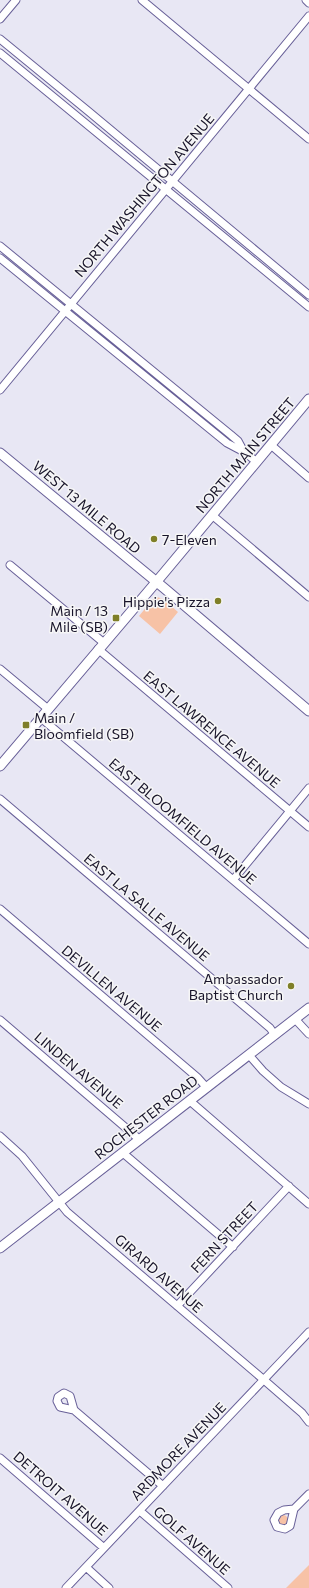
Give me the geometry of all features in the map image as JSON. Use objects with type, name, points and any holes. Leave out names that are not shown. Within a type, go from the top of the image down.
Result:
[{"type":"main road","name":"NORTH MAIN STREET","points":[[0,766],[309,399]]},
{"type":"main road","name":"WEST 13 MILE ROAD","points":[[0,453],[309,711]]},
{"type":"main road","name":"ROCHESTER ROAD","points":[[0,1248],[309,1008]]},
{"type":"street","points":[[0,19],[16,0]]},
{"type":"street","points":[[142,0],[309,139]]},
{"type":"street","points":[[306,0],[309,3]]},
{"type":"street","name":"NORTH WASHINGTON AVENUE","points":[[0,390],[309,16]]},
{"type":"street","points":[[0,39],[309,295]]},
{"type":"street","points":[[0,53],[309,307]]},
{"type":"street","points":[[81,120],[88,111]]},
{"type":"street","points":[[0,246],[231,435],[244,452]]},
{"type":"street","points":[[253,260],[259,253]]},
{"type":"street","points":[[0,258],[66,310],[227,443],[244,452],[257,462]]},
{"type":"street","points":[[151,381],[156,374]]},
{"type":"street","points":[[271,445],[309,478]]},
{"type":"street","points":[[212,516],[309,597]]},
{"type":"street","name":"EAST LAWRENCE AVENUE","points":[[10,566],[309,828]]},
{"type":"street","points":[[0,668],[48,709]]},
{"type":"street","name":"EAST BLOOMFIELD AVENUE","points":[[41,718],[309,944]]},
{"type":"street","points":[[232,880],[309,788]]},
{"type":"street","name":"EAST LA SALLE AVENUE","points":[[0,799],[276,1035]]},
{"type":"street","name":"DEVILLEN AVENUE","points":[[0,909],[198,1078],[207,1088]]},
{"type":"street","points":[[295,1019],[309,1034]]},
{"type":"street","name":"LINDEN AVENUE","points":[[0,1020],[140,1140]]},
{"type":"street","points":[[249,1055],[263,1071],[281,1087],[309,1104]]},
{"type":"street","points":[[190,1101],[309,1204]]},
{"type":"street","name":"GIRARD AVENUE","points":[[0,1136],[22,1156],[68,1212],[264,1380],[309,1422]]},
{"type":"street","points":[[123,1153],[233,1247]]},
{"type":"street","name":"FERN STREET","points":[[177,1306],[289,1186]]},
{"type":"street","name":"ARDMORE AVENUE","points":[[66,1588],[309,1332]]},
{"type":"street","points":[[74,1410],[163,1486]]},
{"type":"street","name":"DETROIT AVENUE","points":[[0,1458],[104,1548]]},
{"type":"street","points":[[294,1509],[309,1494]]},
{"type":"street","name":"GOLF AVENUE","points":[[140,1511],[228,1588]]},
{"type":"street","points":[[86,1568],[109,1588]]},
{"type":"shaded area","points":[[157,597],[163,599],[178,612],[160,634],[139,616],[153,599]]},
{"type":"shaded area","points":[[281,1515],[285,1515],[287,1516],[287,1524],[281,1525],[278,1522],[278,1518]]},
{"type":"shaded area","points":[[309,1565],[309,1588],[286,1588]]},
{"type":"place","name":"7-Eleven","points":[[154,539]]},
{"type":"place","name":"Hippie's Pizza","points":[[218,601]]},
{"type":"place","name":"Main / 13 Mile (SB)","points":[[116,618]]},
{"type":"place","name":"Main / Bloomfield (SB)","points":[[26,725]]},
{"type":"place","name":"Ambassador Baptist Church","points":[[291,986]]}]
